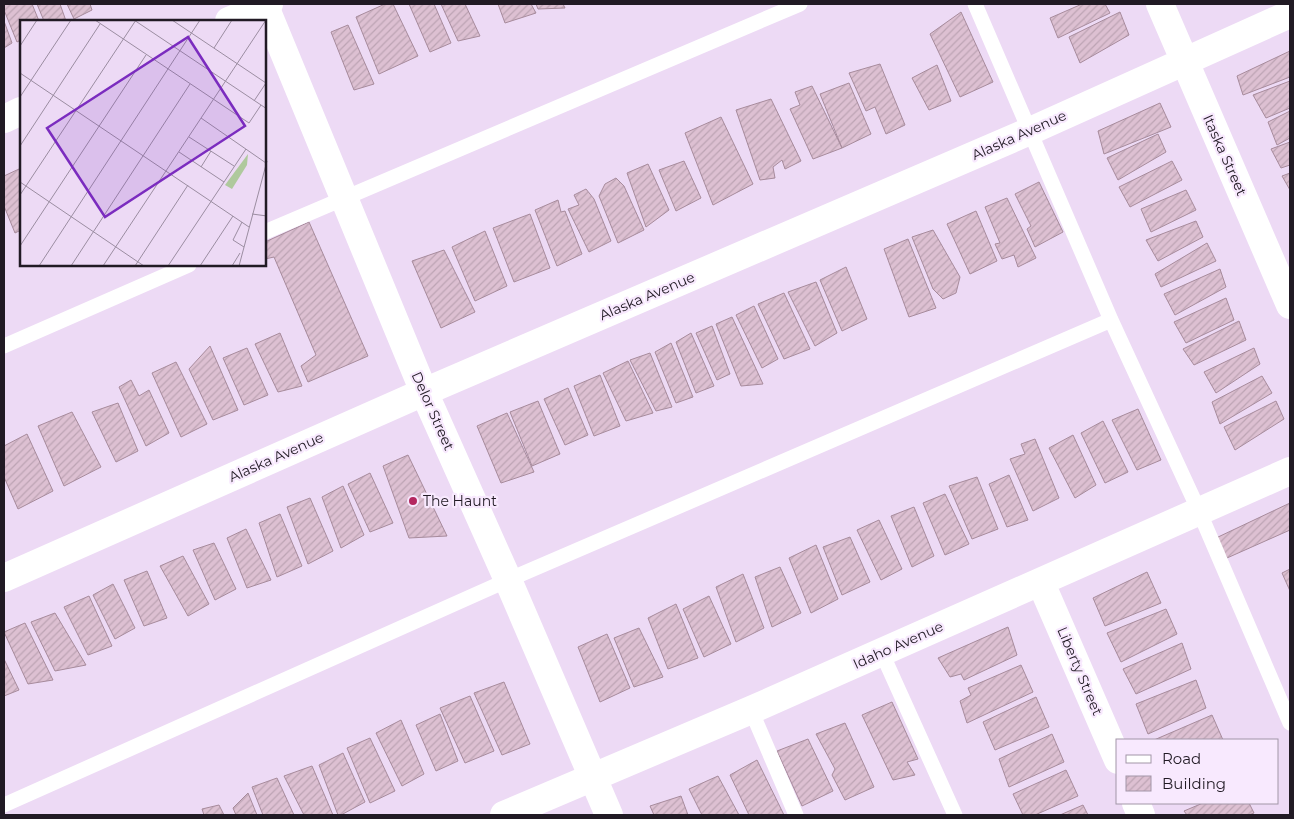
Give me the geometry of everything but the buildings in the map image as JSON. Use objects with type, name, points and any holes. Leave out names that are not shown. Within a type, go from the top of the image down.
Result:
[{"type":"street","name":"Delor Street","points":[[266,4],[424,392],[508,580],[608,815]]},
{"type":"street","points":[[231,20],[266,4]]},
{"type":"street","name":"Itaska Street","points":[[1160,4],[1290,305]]},
{"type":"street","name":"Alaska Avenue","points":[[4,578],[424,392],[1030,131],[1290,14]]},
{"type":"street","points":[[4,119],[20,111]]},
{"type":"street","name":"Idaho Avenue","points":[[504,815],[751,710],[1290,471]]},
{"type":"street","name":"Liberty Street","points":[[1041,583],[1116,755]]},
{"type":"lane","points":[[266,232],[800,4]]},
{"type":"lane","points":[[975,4],[1111,320],[1199,511],[1290,723]]},
{"type":"lane","points":[[4,346],[187,266]]},
{"type":"lane","points":[[4,805],[508,580],[1111,320]]},
{"type":"lane","points":[[881,651],[955,815]]},
{"type":"lane","points":[[751,710],[796,815]]},
{"type":"place","name":"The Haunt","points":[[413,501]]}]
